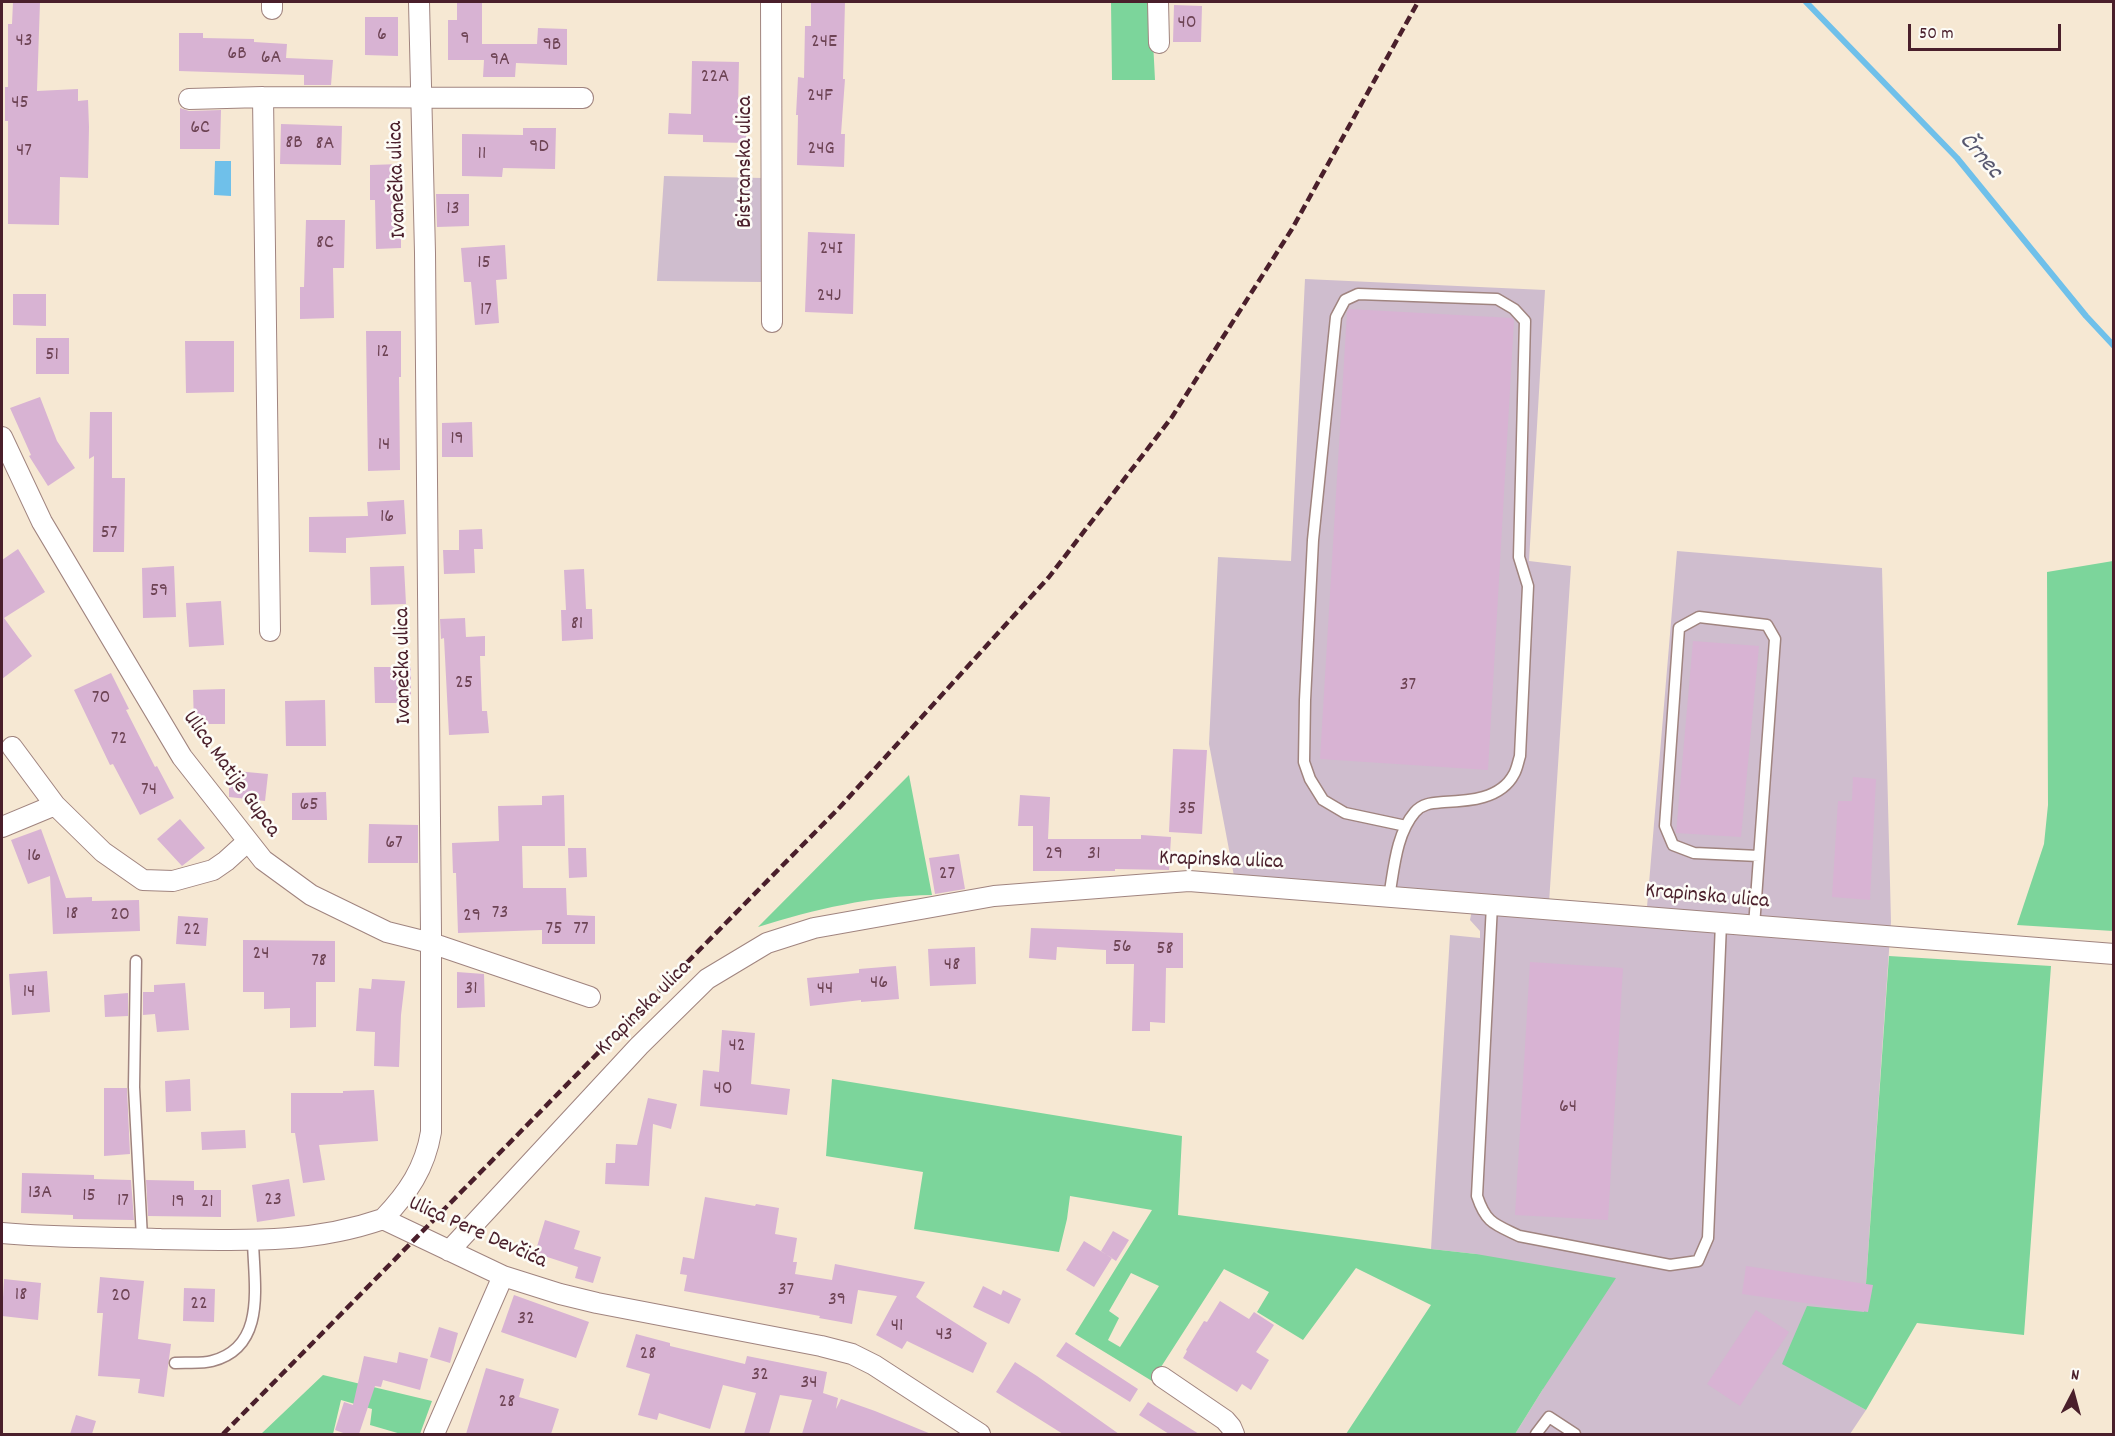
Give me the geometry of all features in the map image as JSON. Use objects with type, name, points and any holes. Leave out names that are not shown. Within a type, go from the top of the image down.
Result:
[{"type":"street","name":"Ivanečka ulica","points":[[383,1219],[403,1198],[416,1178],[427,1153],[431,1132],[425,275],[419,2]]},
{"type":"street","name":"Bistranska ulica","points":[[771,2],[771,322]]},
{"type":"street","points":[[1158,2],[1159,43]]},
{"type":"street","name":"Ivanečka ulica","points":[[189,99],[263,97],[583,98]]},
{"type":"street","points":[[263,97],[270,631]]},
{"type":"street","name":"Ulica Matije Gupca","points":[[2,437],[42,522],[182,757],[262,860],[311,895],[387,932],[431,943],[590,997]]},
{"type":"street","points":[[12,747],[55,805],[103,852],[143,880],[173,881],[213,870],[247,842]]},
{"type":"street","points":[[2,827],[55,805]]},
{"type":"street","name":"Krapinska ulica","points":[[449,1251],[631,1055],[707,978],[767,943],[814,928],[994,896],[1189,881],[2114,954]]},
{"type":"street","name":"Ulica Pere Devčića","points":[[2,1233],[48,1237],[253,1241],[320,1235],[356,1228],[383,1219],[502,1276],[560,1294],[852,1354],[874,1365],[980,1434]]},
{"type":"street","points":[[434,1434],[502,1276]]},
{"type":"street","points":[[1162,1377],[1225,1420],[1232,1427],[1234,1434]]},
{"type":"lane","points":[[1389,897],[1397,851],[1406,826],[1415,811],[1425,804],[1454,802],[1498,793],[1514,775],[1520,756],[1528,586],[1519,557],[1525,321],[1514,309],[1497,299],[1358,294],[1345,300],[1336,317],[1313,540],[1305,700],[1305,762],[1310,779],[1323,800],[1345,813],[1406,826]]},
{"type":"lane","points":[[1754,926],[1759,856],[1774,639],[1767,625],[1699,616],[1679,628],[1665,826],[1673,845],[1694,853],[1759,856]]},
{"type":"lane","points":[[1492,905],[1477,1196],[1483,1214],[1497,1226],[1519,1236],[1670,1265],[1698,1261],[1708,1238],[1721,923]]},
{"type":"lane","points":[[136,961],[134,1087],[142,1238]]},
{"type":"lane","points":[[175,1363],[211,1362],[232,1353],[244,1340],[253,1323],[255,1303],[253,1241]]},
{"type":"lane","points":[[1536,1434],[1549,1417],[1575,1434]]},
{"type":"shaded area","points":[[664,176],[763,178],[764,282],[657,281]]},
{"type":"shaded area","points":[[1305,279],[1545,290],[1529,561],[1571,566],[1549,903],[1647,907],[1677,551],[1882,568],[1891,922],[1864,1312],[1783,1363],[1866,1410],[1850,1434],[1515,1434],[1543,1389],[1476,1254],[1431,1249],[1450,935],[1480,938],[1480,931],[1470,920],[1475,894],[1234,876],[1209,744],[1218,557],[1291,561]]},
{"type":"green space","points":[[1111,2],[1151,2],[1155,80],[1112,80]]},
{"type":"green space","points":[[2113,561],[2113,931],[2017,925],[2044,844],[2048,805],[2047,572]]},
{"type":"green space","points":[[909,775],[932,895],[888,898],[844,905],[758,927]]},
{"type":"green space","points":[[1889,956],[2051,966],[2024,1335],[1917,1323],[1866,1410],[1782,1364],[1807,1306],[1864,1312]]},
{"type":"green space","points":[[832,1079],[1182,1136],[1178,1215],[1476,1254],[1616,1278],[1515,1434],[1346,1434],[1431,1305],[1356,1268],[1303,1340],[1257,1312],[1269,1292],[1224,1269],[1152,1381],[1075,1334],[1152,1210],[1070,1196],[1059,1252],[914,1229],[923,1172],[826,1156]],"holes":[[[1131,1273],[1159,1286],[1120,1347],[1108,1340],[1119,1318],[1109,1311]]]},
{"type":"green space","points":[[323,1375],[432,1401],[420,1434],[401,1434],[370,1425],[372,1409],[341,1400],[333,1434],[261,1434]]},
{"type":"water","points":[[215,161],[231,161],[231,196],[214,195]]},
{"type":"building","points":[[13,2],[40,2],[37,91],[78,89],[78,101],[88,100],[88,178],[60,177],[59,225],[8,224],[8,121],[5,121],[5,87],[8,87],[8,24],[12,24]]},
{"type":"building","points":[[457,2],[482,2],[482,44],[537,44],[538,28],[567,29],[567,65],[516,63],[515,77],[483,77],[484,60],[448,60],[448,20],[457,20]]},
{"type":"building","points":[[811,2],[845,2],[843,79],[845,79],[841,134],[845,134],[844,167],[797,165],[798,77],[804,78],[805,26],[811,26]]},
{"type":"building","points":[[1174,5],[1202,6],[1201,42],[1173,42]]},
{"type":"building","points":[[365,17],[398,17],[398,56],[365,55]]},
{"type":"building","points":[[179,33],[203,33],[203,38],[254,39],[254,42],[287,44],[286,58],[333,60],[331,85],[304,85],[304,75],[179,71]]},
{"type":"building","points":[[692,61],[739,62],[738,111],[747,111],[746,143],[703,142],[703,135],[668,134],[669,113],[691,114]]},
{"type":"building","points":[[180,108],[189,111],[221,110],[220,149],[180,149]]},
{"type":"building","points":[[281,124],[342,126],[341,165],[280,164]]},
{"type":"building","points":[[523,128],[556,128],[555,169],[503,168],[502,177],[462,176],[462,134],[523,135]]},
{"type":"building","points":[[401,164],[401,248],[376,249],[375,200],[370,200],[370,165]]},
{"type":"building","points":[[436,194],[469,194],[469,226],[437,227]]},
{"type":"building","points":[[306,220],[345,220],[344,268],[333,268],[334,318],[300,319],[300,287],[304,287]]},
{"type":"building","points":[[808,232],[855,234],[853,314],[805,312]]},
{"type":"building","points":[[505,245],[507,279],[496,280],[499,323],[475,325],[471,282],[464,282],[461,248]]},
{"type":"building","points":[[13,294],[46,294],[46,326],[13,325]]},
{"type":"building","points":[[1349,309],[1512,318],[1514,320],[1488,770],[1320,759],[1347,312]]},
{"type":"building","points":[[366,331],[401,331],[400,470],[368,471]]},
{"type":"building","points":[[36,338],[69,338],[69,374],[36,374]]},
{"type":"building","points":[[185,341],[234,341],[234,392],[186,393]]},
{"type":"building","points":[[40,397],[57,441],[75,468],[48,486],[29,456],[31,455],[10,408]]},
{"type":"building","points":[[90,412],[112,412],[112,478],[125,478],[124,552],[93,552],[94,456],[89,459]]},
{"type":"building","points":[[472,422],[473,457],[442,457],[442,423]]},
{"type":"building","points":[[404,500],[406,534],[346,538],[346,553],[309,552],[309,517],[368,516],[367,502]]},
{"type":"building","points":[[482,529],[483,549],[474,549],[475,573],[444,574],[443,550],[459,550],[459,530]]},
{"type":"building","points":[[18,549],[45,592],[4,618],[32,656],[2,679],[2,560]]},
{"type":"building","points":[[174,566],[176,617],[143,618],[142,568]]},
{"type":"building","points":[[404,566],[406,604],[371,605],[370,567]]},
{"type":"building","points":[[584,569],[586,609],[592,609],[593,639],[562,641],[561,610],[566,610],[564,570]]},
{"type":"building","points":[[221,601],[224,645],[189,647],[186,603]]},
{"type":"building","points":[[465,618],[466,637],[485,636],[485,656],[480,656],[482,711],[487,711],[489,733],[449,735],[444,638],[441,639],[440,619]]},
{"type":"building","points":[[1693,641],[1759,646],[1741,837],[1676,833]]},
{"type":"building","points":[[374,667],[411,667],[411,703],[375,703]]},
{"type":"building","points":[[111,673],[129,709],[126,710],[155,767],[157,766],[174,798],[140,815],[113,764],[110,765],[74,690]]},
{"type":"building","points":[[225,689],[225,724],[194,724],[193,690]]},
{"type":"building","points":[[325,700],[326,746],[286,746],[285,701]]},
{"type":"building","points":[[1173,749],[1207,750],[1202,834],[1169,832]]},
{"type":"building","points":[[236,771],[268,774],[265,801],[229,797],[229,777]]},
{"type":"building","points":[[1853,777],[1876,779],[1870,900],[1832,897],[1838,801],[1852,801]]},
{"type":"building","points":[[326,792],[327,820],[292,820],[292,793]]},
{"type":"building","points":[[564,795],[565,846],[522,846],[523,888],[566,888],[567,915],[595,916],[595,944],[542,944],[542,930],[458,933],[456,873],[453,873],[452,843],[499,841],[498,806],[542,805],[542,796]]},
{"type":"building","points":[[1020,795],[1050,797],[1048,839],[1141,839],[1141,835],[1171,837],[1169,870],[1033,871],[1033,826],[1018,826]]},
{"type":"building","points":[[180,819],[205,848],[182,866],[157,839]]},
{"type":"building","points":[[369,824],[418,825],[418,863],[368,863]]},
{"type":"building","points":[[41,829],[66,898],[92,897],[92,901],[139,900],[140,931],[53,934],[50,876],[28,884],[11,840]]},
{"type":"building","points":[[568,848],[586,848],[587,877],[569,878]]},
{"type":"building","points":[[959,854],[965,889],[935,894],[929,858]]},
{"type":"building","points":[[178,916],[208,918],[206,946],[176,944]]},
{"type":"building","points":[[1031,928],[1183,933],[1183,968],[1166,968],[1165,1023],[1150,1022],[1150,1031],[1132,1031],[1134,964],[1106,964],[1106,950],[1057,947],[1056,960],[1029,958]]},
{"type":"building","points":[[243,940],[335,941],[335,982],[316,982],[316,1027],[290,1028],[290,1008],[264,1009],[264,992],[243,992]]},
{"type":"building","points":[[975,947],[976,984],[930,986],[928,949]]},
{"type":"building","points":[[1530,962],[1623,968],[1608,1220],[1515,1215]]},
{"type":"building","points":[[896,966],[899,999],[861,1002],[861,1000],[810,1006],[807,978],[859,973],[859,969]]},
{"type":"building","points":[[47,971],[50,1012],[12,1015],[9,974]]},
{"type":"building","points":[[457,972],[484,974],[485,1007],[457,1008]]},
{"type":"building","points":[[372,979],[405,981],[399,1067],[374,1066],[375,1032],[356,1031],[359,988],[371,989]]},
{"type":"building","points":[[185,983],[189,1030],[157,1032],[155,1014],[143,1015],[143,992],[154,992],[154,985]]},
{"type":"building","points":[[128,993],[128,1016],[105,1017],[104,995]]},
{"type":"building","points":[[722,1030],[755,1033],[751,1084],[790,1089],[787,1115],[700,1106],[703,1070],[719,1072]]},
{"type":"building","points":[[190,1079],[191,1111],[166,1112],[165,1081]]},
{"type":"building","points":[[104,1088],[127,1088],[130,1154],[104,1156]]},
{"type":"building","points":[[374,1090],[378,1141],[319,1145],[325,1180],[303,1183],[295,1133],[291,1133],[291,1093],[343,1093],[343,1091]]},
{"type":"building","points":[[648,1098],[677,1104],[671,1129],[653,1124],[649,1186],[605,1184],[606,1163],[615,1163],[616,1144],[637,1145]]},
{"type":"building","points":[[245,1130],[246,1148],[202,1150],[201,1132]]},
{"type":"building","points":[[22,1173],[94,1175],[94,1179],[131,1180],[134,1220],[73,1219],[73,1215],[21,1213]]},
{"type":"building","points":[[289,1179],[295,1216],[257,1222],[252,1185]]},
{"type":"building","points":[[146,1180],[194,1181],[194,1190],[221,1190],[221,1217],[148,1216]]},
{"type":"building","points":[[705,1197],[779,1208],[775,1234],[797,1238],[793,1262],[797,1262],[795,1274],[832,1280],[835,1264],[925,1282],[916,1297],[987,1343],[973,1373],[907,1341],[902,1349],[876,1335],[897,1296],[858,1290],[852,1324],[684,1291],[687,1275],[680,1274],[683,1257],[694,1259]]},
{"type":"building","points":[[545,1220],[580,1231],[574,1249],[601,1257],[593,1283],[575,1278],[578,1267],[535,1253]]},
{"type":"building","points":[[1113,1231],[1129,1240],[1116,1261],[1101,1251]]},
{"type":"building","points":[[1084,1241],[1112,1258],[1094,1287],[1066,1270]]},
{"type":"building","points":[[1746,1266],[1873,1285],[1868,1312],[1742,1294]]},
{"type":"building","points":[[100,1277],[144,1281],[138,1339],[171,1344],[164,1397],[138,1393],[140,1379],[98,1376],[103,1313],[97,1313]]},
{"type":"building","points":[[4,1279],[41,1283],[38,1320],[2,1316]]},
{"type":"building","points":[[983,1286],[1001,1295],[1003,1290],[1021,1299],[1009,1324],[973,1307]]},
{"type":"building","points":[[184,1288],[215,1289],[214,1322],[183,1321]]},
{"type":"building","points":[[514,1295],[589,1322],[576,1358],[501,1332]]},
{"type":"building","points":[[1220,1301],[1249,1319],[1254,1312],[1274,1325],[1256,1352],[1269,1360],[1251,1390],[1242,1384],[1237,1392],[1183,1358],[1204,1321],[1207,1322]]},
{"type":"building","points":[[1756,1310],[1789,1332],[1740,1406],[1707,1384]]},
{"type":"building","points":[[439,1327],[458,1333],[450,1363],[430,1357]]},
{"type":"building","points":[[636,1334],[670,1343],[670,1346],[745,1364],[747,1356],[827,1372],[823,1393],[838,1398],[836,1409],[841,1399],[931,1434],[802,1434],[812,1400],[780,1395],[769,1434],[744,1434],[756,1393],[723,1385],[710,1429],[659,1413],[657,1420],[638,1415],[650,1374],[626,1367]]},
{"type":"building","points":[[1066,1342],[1138,1389],[1130,1402],[1056,1356]]},
{"type":"building","points":[[399,1352],[428,1359],[420,1390],[383,1380],[381,1387],[375,1386],[359,1434],[346,1434],[335,1430],[344,1402],[353,1405],[364,1356],[397,1363]]},
{"type":"building","points":[[1015,1362],[1119,1434],[1063,1434],[996,1392]]},
{"type":"building","points":[[486,1368],[524,1379],[519,1397],[559,1409],[551,1434],[466,1434]]},
{"type":"building","points":[[1148,1402],[1199,1434],[1169,1434],[1139,1415]]},
{"type":"building","points":[[76,1415],[96,1421],[92,1434],[70,1434]]},
{"type":"waterway","name":"Črnec","points":[[1806,2],[1957,158],[2086,316],[2114,346]]},
{"type":"railway","points":[[223,1434],[840,807],[1049,577],[1172,417],[1292,229],[1418,2]]}]
